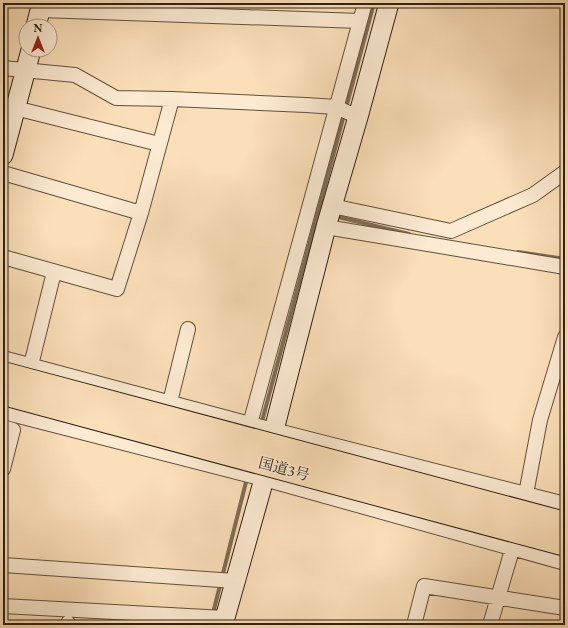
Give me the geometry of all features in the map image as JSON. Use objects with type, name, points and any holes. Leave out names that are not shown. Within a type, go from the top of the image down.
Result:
[{"type":"highway","name":"国道3号","points":[[3,373],[565,523]]},
{"type":"highway","name":"国道3号","points":[[3,394],[565,545]]},
{"type":"street","points":[[250,424],[365,3]]},
{"type":"street","points":[[3,606],[224,622],[264,479],[274,430],[326,227],[389,3]]},
{"type":"street","points":[[39,13],[360,21]]},
{"type":"street","points":[[3,155],[29,58]]},
{"type":"street","points":[[3,68],[75,75],[116,98],[306,104],[336,107],[358,117]]},
{"type":"street","points":[[3,257],[117,289],[141,213],[172,99]]},
{"type":"street","points":[[15,108],[159,144]]},
{"type":"street","points":[[332,206],[451,231],[533,195],[565,172]]},
{"type":"street","points":[[3,173],[141,213]]},
{"type":"street","points":[[326,227],[565,267]]},
{"type":"street","points":[[31,365],[54,272]]},
{"type":"street","points":[[170,402],[188,329]]},
{"type":"street","points":[[526,494],[540,420],[565,337]]},
{"type":"street","points":[[3,358],[250,424],[565,504]]},
{"type":"street","points":[[3,412],[264,479],[512,550],[565,563]]},
{"type":"street","points":[[3,427],[14,430],[3,469]]},
{"type":"street","points":[[490,625],[512,550]]},
{"type":"street","points":[[3,565],[235,581]]},
{"type":"street","points":[[414,625],[424,586],[565,608]]},
{"type":"waterway","points":[[261,425],[374,3]]},
{"type":"waterway","points":[[334,216],[409,234]]},
{"type":"waterway","points":[[518,252],[565,259]]},
{"type":"waterway","points":[[210,625],[247,478]]}]
